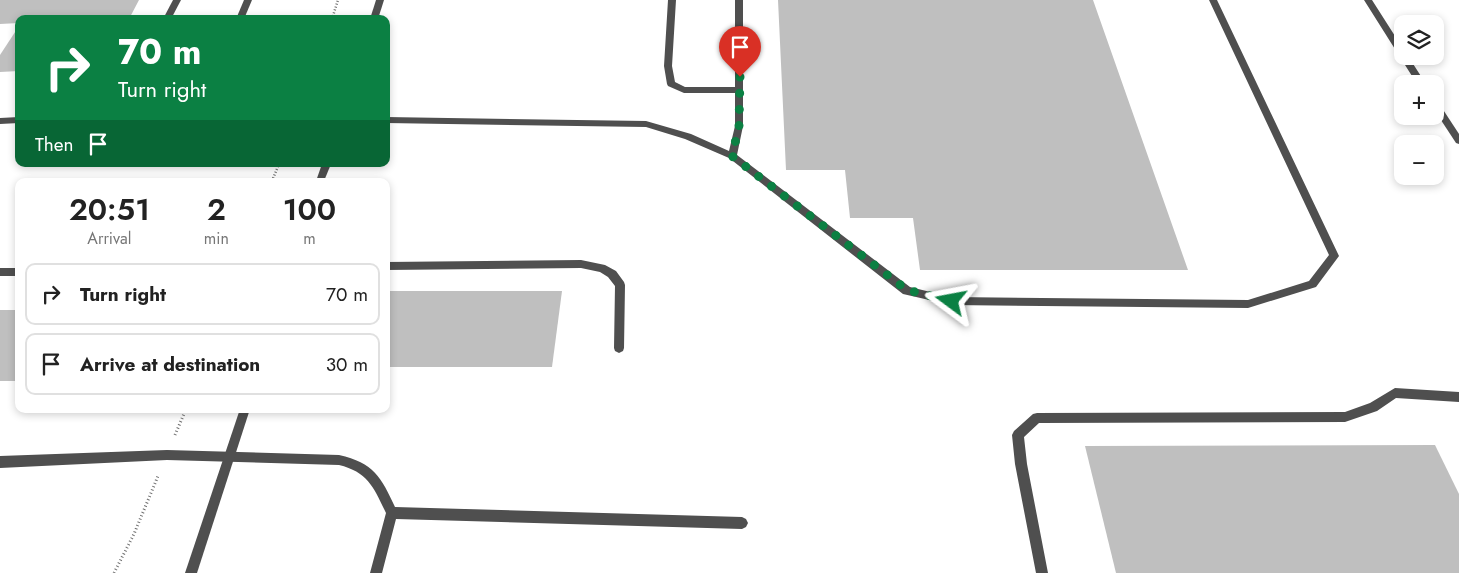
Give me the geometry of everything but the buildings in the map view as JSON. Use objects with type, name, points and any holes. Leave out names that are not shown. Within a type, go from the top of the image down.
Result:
[{"type":"street","points":[[169,15],[177,0]]},
{"type":"street","points":[[242,15],[248,0]]},
{"type":"street","points":[[375,15],[380,0]]},
{"type":"street","points":[[672,0],[668,66],[671,84],[684,90],[740,90]]},
{"type":"street","points":[[732,156],[739,126],[739,0]]},
{"type":"street","points":[[390,120],[646,124],[688,136],[732,156],[907,290],[951,301],[1248,304],[1312,284],[1334,256],[1213,0]]},
{"type":"street","points":[[1368,0],[1394,41]]},
{"type":"street","points":[[1444,118],[1459,141]]},
{"type":"street","points":[[0,120],[15,120]]},
{"type":"street","points":[[390,266],[581,264],[602,268],[612,274],[620,285],[619,348]]},
{"type":"street","points":[[0,272],[15,272]]},
{"type":"street","points":[[1042,573],[1021,464],[1018,435],[1037,418],[1345,417],[1373,407],[1395,393],[1459,397]]},
{"type":"street","points":[[190,573],[244,413]]},
{"type":"street","points":[[0,462],[167,455],[339,460],[356,463],[369,472],[380,487],[392,513],[376,573]]},
{"type":"street","points":[[392,513],[742,523]]},
{"type":"path","points":[[333,15],[338,0]]},
{"type":"path","points":[[114,573],[134,534],[184,413]]},
{"type":"route","points":[[740,77],[739,126],[732,156],[830,233],[907,290],[951,301]]}]
